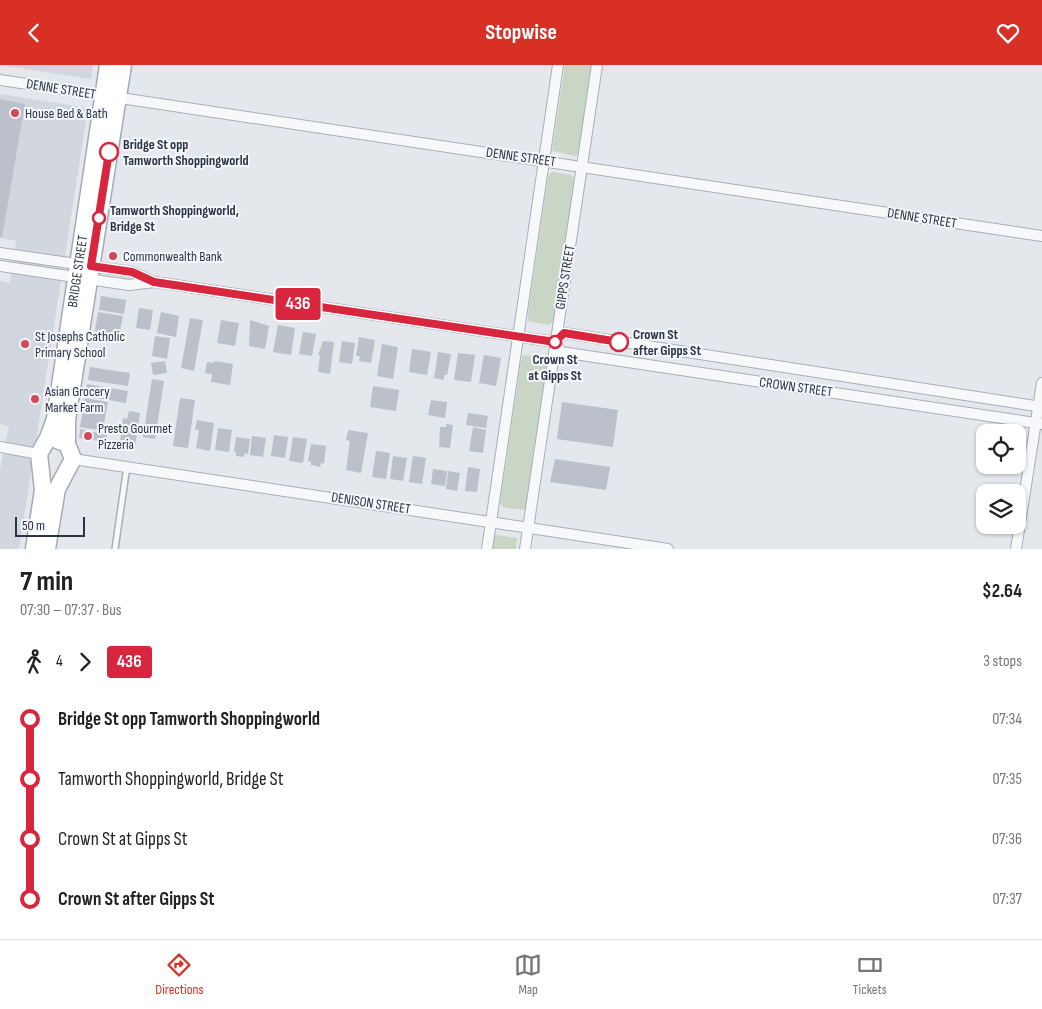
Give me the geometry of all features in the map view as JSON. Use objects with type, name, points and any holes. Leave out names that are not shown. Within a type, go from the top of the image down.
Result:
[{"type":"main road","name":"BRIDGE STREET","points":[[108,65],[111,96]]},
{"type":"main road","name":"BRIDGE STREET","points":[[34,549],[43,496],[42,456],[55,419],[83,272],[111,96],[123,65]]},
{"type":"main road","name":"BRIDGE STREET","points":[[47,549],[57,489],[68,458],[67,420],[83,272]]},
{"type":"main road","points":[[57,440],[68,458],[52,474],[42,456],[57,440]]},
{"type":"street","points":[[487,549],[558,65]]},
{"type":"street","name":"GIPPS STREET","points":[[525,549],[597,65]]},
{"type":"street","name":"DENNE STREET","points":[[0,79],[1042,236]]},
{"type":"street","name":"CROWN STREET","points":[[0,253],[130,285],[154,282],[519,336],[555,342],[561,352],[1039,423]]},
{"type":"street","name":"CROWN STREET","points":[[0,266],[83,272]]},
{"type":"street","name":"CROWN STREET","points":[[555,342],[564,333],[1040,407]]},
{"type":"street","points":[[1016,549],[1039,423],[1042,383]]},
{"type":"street","points":[[0,447],[42,456]]},
{"type":"street","name":"DENISON STREET","points":[[68,458],[668,549]]},
{"type":"lane","points":[[115,549],[127,466]]},
{"type":"shaded area","points":[[0,65],[93,65],[91,79]]},
{"type":"shaded area","points":[[0,94],[88,108],[19,549],[0,549],[0,470],[9,426],[0,424],[0,281],[10,283],[16,241],[0,238]]},
{"type":"green space","points":[[565,65],[593,65],[579,153],[575,156],[552,151]]},
{"type":"green space","points":[[553,172],[571,175],[575,179],[555,320],[549,325],[528,321],[528,314],[548,177]]},
{"type":"green space","points":[[523,355],[548,358],[527,507],[524,510],[503,507],[500,503]]},
{"type":"green space","points":[[490,534],[517,538],[516,549],[488,549]]},
{"type":"building","points":[[0,99],[25,104],[2,237],[0,237]]},
{"type":"building","points":[[101,296],[126,300],[124,314],[99,310]]},
{"type":"building","points":[[139,308],[153,310],[150,330],[136,328]]},
{"type":"building","points":[[98,312],[123,316],[119,336],[95,331]]},
{"type":"building","points":[[161,312],[179,316],[176,337],[157,333]]},
{"type":"building","points":[[190,318],[203,320],[194,371],[181,368]]},
{"type":"building","points":[[221,320],[239,323],[235,346],[217,343]]},
{"type":"building","points":[[250,320],[269,326],[265,349],[249,346]]},
{"type":"building","points":[[278,325],[295,328],[291,355],[273,352]]},
{"type":"building","points":[[303,332],[316,334],[312,356],[299,354]]},
{"type":"building","points":[[155,336],[170,338],[167,359],[152,356]]},
{"type":"building","points":[[359,337],[375,340],[371,363],[359,361],[360,356],[356,356]]},
{"type":"building","points":[[323,341],[334,342],[330,374],[318,372],[320,355],[318,355]]},
{"type":"building","points":[[342,341],[355,343],[352,364],[339,362]]},
{"type":"building","points":[[382,344],[398,347],[393,379],[377,376]]},
{"type":"building","points":[[412,349],[431,352],[427,375],[409,372]]},
{"type":"building","points":[[438,352],[451,354],[447,375],[444,375],[444,380],[434,378]]},
{"type":"building","points":[[458,353],[475,355],[471,382],[454,380]]},
{"type":"building","points":[[484,355],[501,358],[496,386],[479,383]]},
{"type":"building","points":[[165,361],[167,373],[153,375],[151,363]]},
{"type":"building","points":[[215,361],[233,364],[230,385],[211,382],[212,374],[205,373],[207,362],[214,363]]},
{"type":"building","points":[[90,367],[130,373],[128,386],[88,380]]},
{"type":"building","points":[[152,379],[164,381],[155,439],[143,437]]},
{"type":"building","points":[[87,384],[128,391],[126,403],[85,396]]},
{"type":"building","points":[[373,386],[399,390],[396,411],[370,407]]},
{"type":"building","points":[[85,398],[108,402],[104,424],[112,425],[111,432],[80,427]]},
{"type":"building","points":[[180,398],[195,400],[188,448],[173,446]]},
{"type":"building","points":[[431,400],[447,402],[445,418],[428,415]]},
{"type":"building","points":[[562,402],[618,410],[613,447],[557,439]]},
{"type":"building","points":[[129,411],[140,413],[135,446],[120,443],[123,418],[127,419]]},
{"type":"building","points":[[468,413],[488,416],[486,428],[466,425]]},
{"type":"building","points":[[197,420],[214,423],[210,451],[196,448],[199,430],[195,430]]},
{"type":"building","points":[[446,424],[453,425],[450,448],[439,447],[440,427],[446,427]]},
{"type":"building","points":[[473,427],[486,430],[483,453],[469,451]]},
{"type":"building","points":[[218,428],[232,430],[229,452],[215,450]]},
{"type":"building","points":[[80,429],[107,435],[106,442],[79,438]]},
{"type":"building","points":[[348,430],[368,433],[361,473],[346,470],[350,441],[346,440]]},
{"type":"building","points":[[274,435],[288,437],[285,458],[271,456]]},
{"type":"building","points":[[252,436],[266,438],[263,457],[250,455]]},
{"type":"building","points":[[236,437],[250,439],[248,454],[245,453],[244,457],[236,456],[236,452],[234,452]]},
{"type":"building","points":[[293,437],[307,439],[303,463],[289,461]]},
{"type":"building","points":[[311,444],[326,446],[324,464],[321,463],[320,467],[311,465],[311,462],[308,461]]},
{"type":"building","points":[[376,451],[390,453],[386,479],[372,477]]},
{"type":"building","points":[[393,456],[407,458],[403,481],[390,479]]},
{"type":"building","points":[[413,456],[426,458],[422,484],[409,482]]},
{"type":"building","points":[[555,459],[610,467],[606,490],[550,482]]},
{"type":"building","points":[[468,467],[480,469],[477,492],[465,491]]},
{"type":"building","points":[[433,469],[447,471],[445,486],[431,484]]},
{"type":"building","points":[[448,471],[460,473],[457,491],[446,489]]},
{"type":"bus line","name":"436","points":[[109,152],[91,266],[132,272],[154,282],[555,342],[564,333],[619,342]]},
{"type":"place","name":"House Bed & Bath","points":[[15,113]]},
{"type":"place","name":"Bridge St opp Tamworth Shoppingworld","points":[[109,152]]},
{"type":"place","name":"Tamworth Shoppingworld, Bridge St","points":[[99,218]]},
{"type":"place","name":"Commonwealth Bank","points":[[113,256]]},
{"type":"place","name":"Crown St at Gipps St","points":[[555,342]]},
{"type":"place","name":"Crown St after Gipps St","points":[[619,342]]},
{"type":"place","name":"St Josephs Catholic Primary School","points":[[25,344]]},
{"type":"place","name":"Asian Grocery Market Farm","points":[[35,399]]},
{"type":"place","name":"Presto Gourmet Pizzeria","points":[[88,436]]}]
